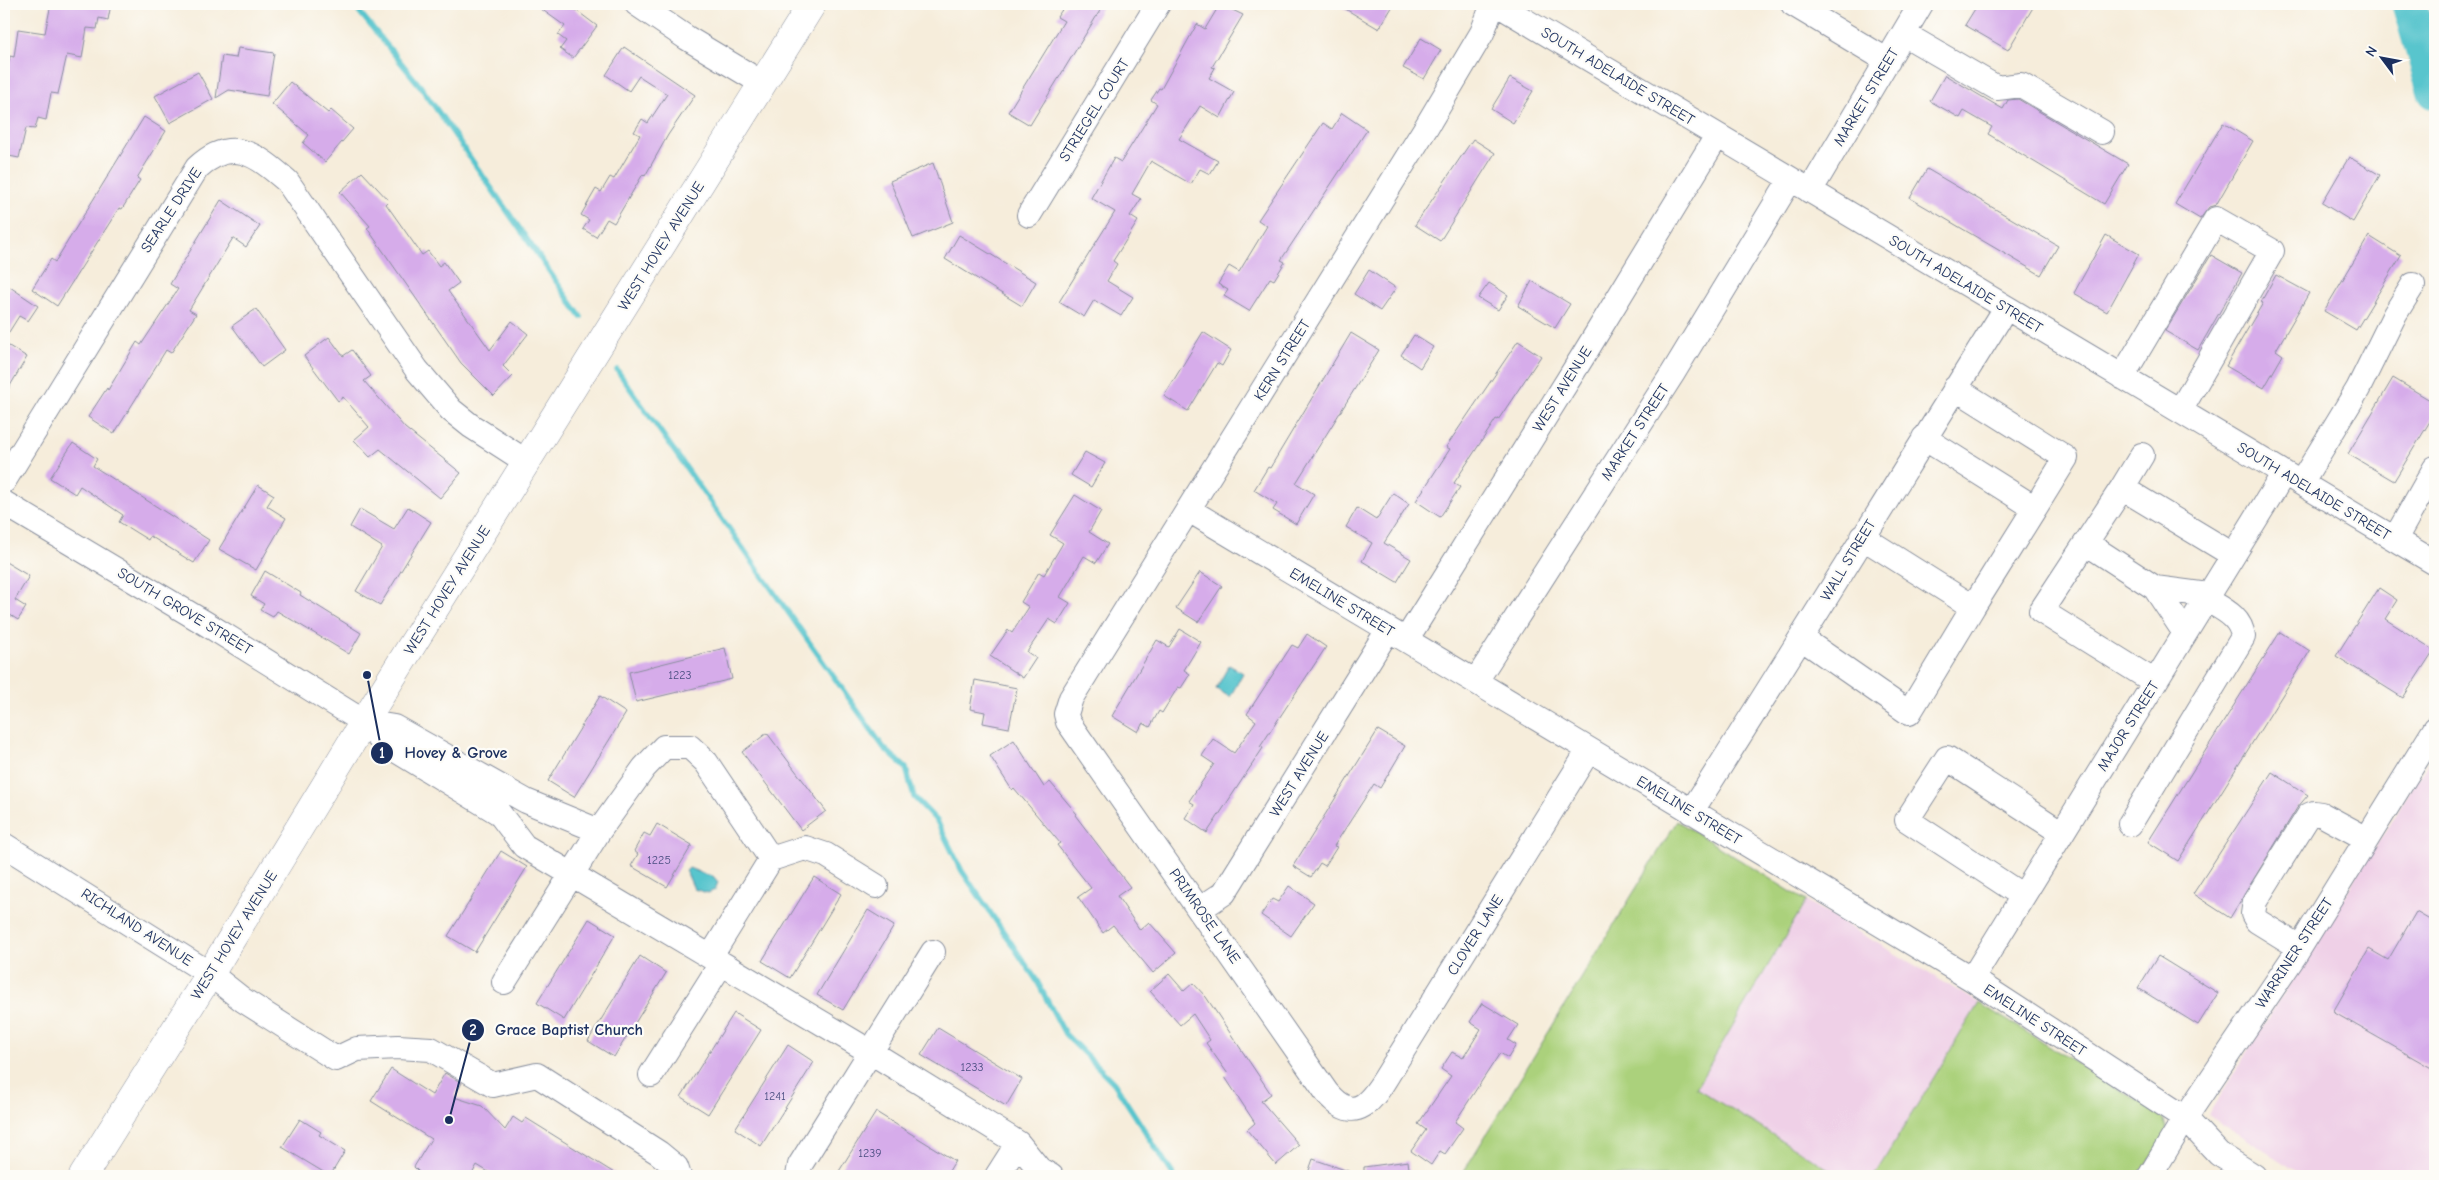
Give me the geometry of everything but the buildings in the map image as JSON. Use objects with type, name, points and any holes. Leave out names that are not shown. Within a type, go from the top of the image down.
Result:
[{"type":"main road","name":"WEST HOVEY AVENUE","points":[[83,1176],[812,4]]},
{"type":"street","points":[[637,4],[687,38],[762,83]]},
{"type":"street","name":"STRIEGEL COURT","points":[[1029,215],[1158,4]]},
{"type":"street","name":"KERN STREET","points":[[1066,714],[1071,698],[1426,129],[1482,33],[1493,4]]},
{"type":"street","name":"SOUTH ADELAIDE STREET","points":[[1497,4],[2435,563]]},
{"type":"street","points":[[1793,4],[1888,61]]},
{"type":"street","name":"MARKET STREET","points":[[1476,681],[1673,373],[1800,185],[1888,61],[1921,4]]},
{"type":"street","points":[[1904,34],[1997,88],[2021,85],[2102,132]]},
{"type":"street","name":"WEST AVENUE","points":[[1200,909],[1224,893],[1397,635],[1583,356],[1716,136]]},
{"type":"street","name":"SEARLE DRIVE","points":[[4,481],[197,168],[210,156],[224,150],[246,153],[263,160],[287,181],[417,370],[440,399],[471,426],[527,462]]},
{"type":"street","points":[[2122,377],[2216,219],[2272,251],[2180,411]]},
{"type":"street","name":"MAJOR STREET","points":[[1972,979],[2233,555],[2358,389],[2395,314],[2413,284]]},
{"type":"street","name":"WALL STREET","points":[[1690,812],[1801,638],[2006,308]]},
{"type":"street","points":[[1801,638],[1909,713],[2066,458],[1955,388]]},
{"type":"street","points":[[1924,438],[2035,508]]},
{"type":"street","points":[[2142,455],[2040,611],[2155,682]]},
{"type":"street","points":[[2395,539],[2435,468]]},
{"type":"street","points":[[2122,488],[2233,555]]},
{"type":"street","name":"SOUTH GROVE STREET","points":[[4,503],[205,623],[364,722]]},
{"type":"street","name":"EMELINE STREET","points":[[1189,510],[1476,681],[1690,812],[1972,979],[2185,1118],[2219,1154],[2221,1168],[2254,1176]]},
{"type":"street","points":[[1862,537],[1973,607]]},
{"type":"street","points":[[2086,543],[2155,588],[2185,633]]},
{"type":"street","points":[[2130,824],[2243,636],[2242,627],[2235,617],[2207,597],[2155,588]]},
{"type":"street","name":"PRIMROSE LANE","points":[[1066,714],[1068,722],[1327,1093],[1336,1103],[1351,1109]]},
{"type":"street","points":[[364,722],[394,727],[488,793],[526,801],[599,831]]},
{"type":"street","name":"WARRINER STREET","points":[[2150,1176],[2185,1118],[2299,947],[2366,839],[2431,744]]},
{"type":"street","points":[[504,982],[599,831],[644,768],[664,748],[690,747],[706,762],[771,859]]},
{"type":"street","name":"CLOVER LANE","points":[[1351,1109],[1360,1109],[1369,1102],[1397,1060],[1589,750]]},
{"type":"street","points":[[2023,896],[1907,820],[1947,758],[2062,833]]},
{"type":"street","points":[[488,793],[499,813],[524,846],[870,1051],[1018,1143],[1039,1169],[1051,1176]]},
{"type":"street","points":[[2299,947],[2257,921],[2253,914],[2255,901],[2309,815],[2314,813],[2321,814],[2366,839]]},
{"type":"street","name":"RICHLAND AVENUE","points":[[4,845],[210,974],[243,1000],[336,1059],[357,1049],[398,1047],[431,1049],[493,1086],[537,1075],[659,1153],[676,1167],[679,1176]]},
{"type":"street","points":[[651,1075],[771,859],[806,848],[826,855],[876,886]]},
{"type":"street","points":[[798,1176],[800,1165],[933,952]]},
{"type":"street","points":[[997,1176],[1018,1143]]},
{"type":"shaded area","points":[[2435,751],[2435,1176],[2304,1176],[2208,1115]]},
{"type":"shaded area","points":[[1806,901],[1979,1003],[1874,1176],[1840,1176],[1696,1088]]},
{"type":"green space","points":[[1677,821],[1806,901],[1696,1088],[1840,1176],[1461,1176]]},
{"type":"green space","points":[[1979,1003],[2163,1116],[2167,1132],[2140,1176],[1874,1176]]},
{"type":"water","points":[[1229,665],[1243,673],[1230,697],[1216,689]]},
{"type":"water","points":[[689,868],[713,876],[718,882],[715,890],[708,893],[694,889],[686,871]]},
{"type":"waterway","points":[[353,4],[421,87],[581,317]]},
{"type":"waterway","points":[[2409,4],[2435,92]]},
{"type":"waterway","points":[[617,370],[884,748],[906,768],[914,797],[937,821],[962,871],[1037,981],[1065,1034],[1114,1083],[1174,1176]]},
{"type":"place","name":"Hovey & Grove","points":[[367,675]]},
{"type":"place","name":"Grace Baptist Church","points":[[449,1120]]}]
